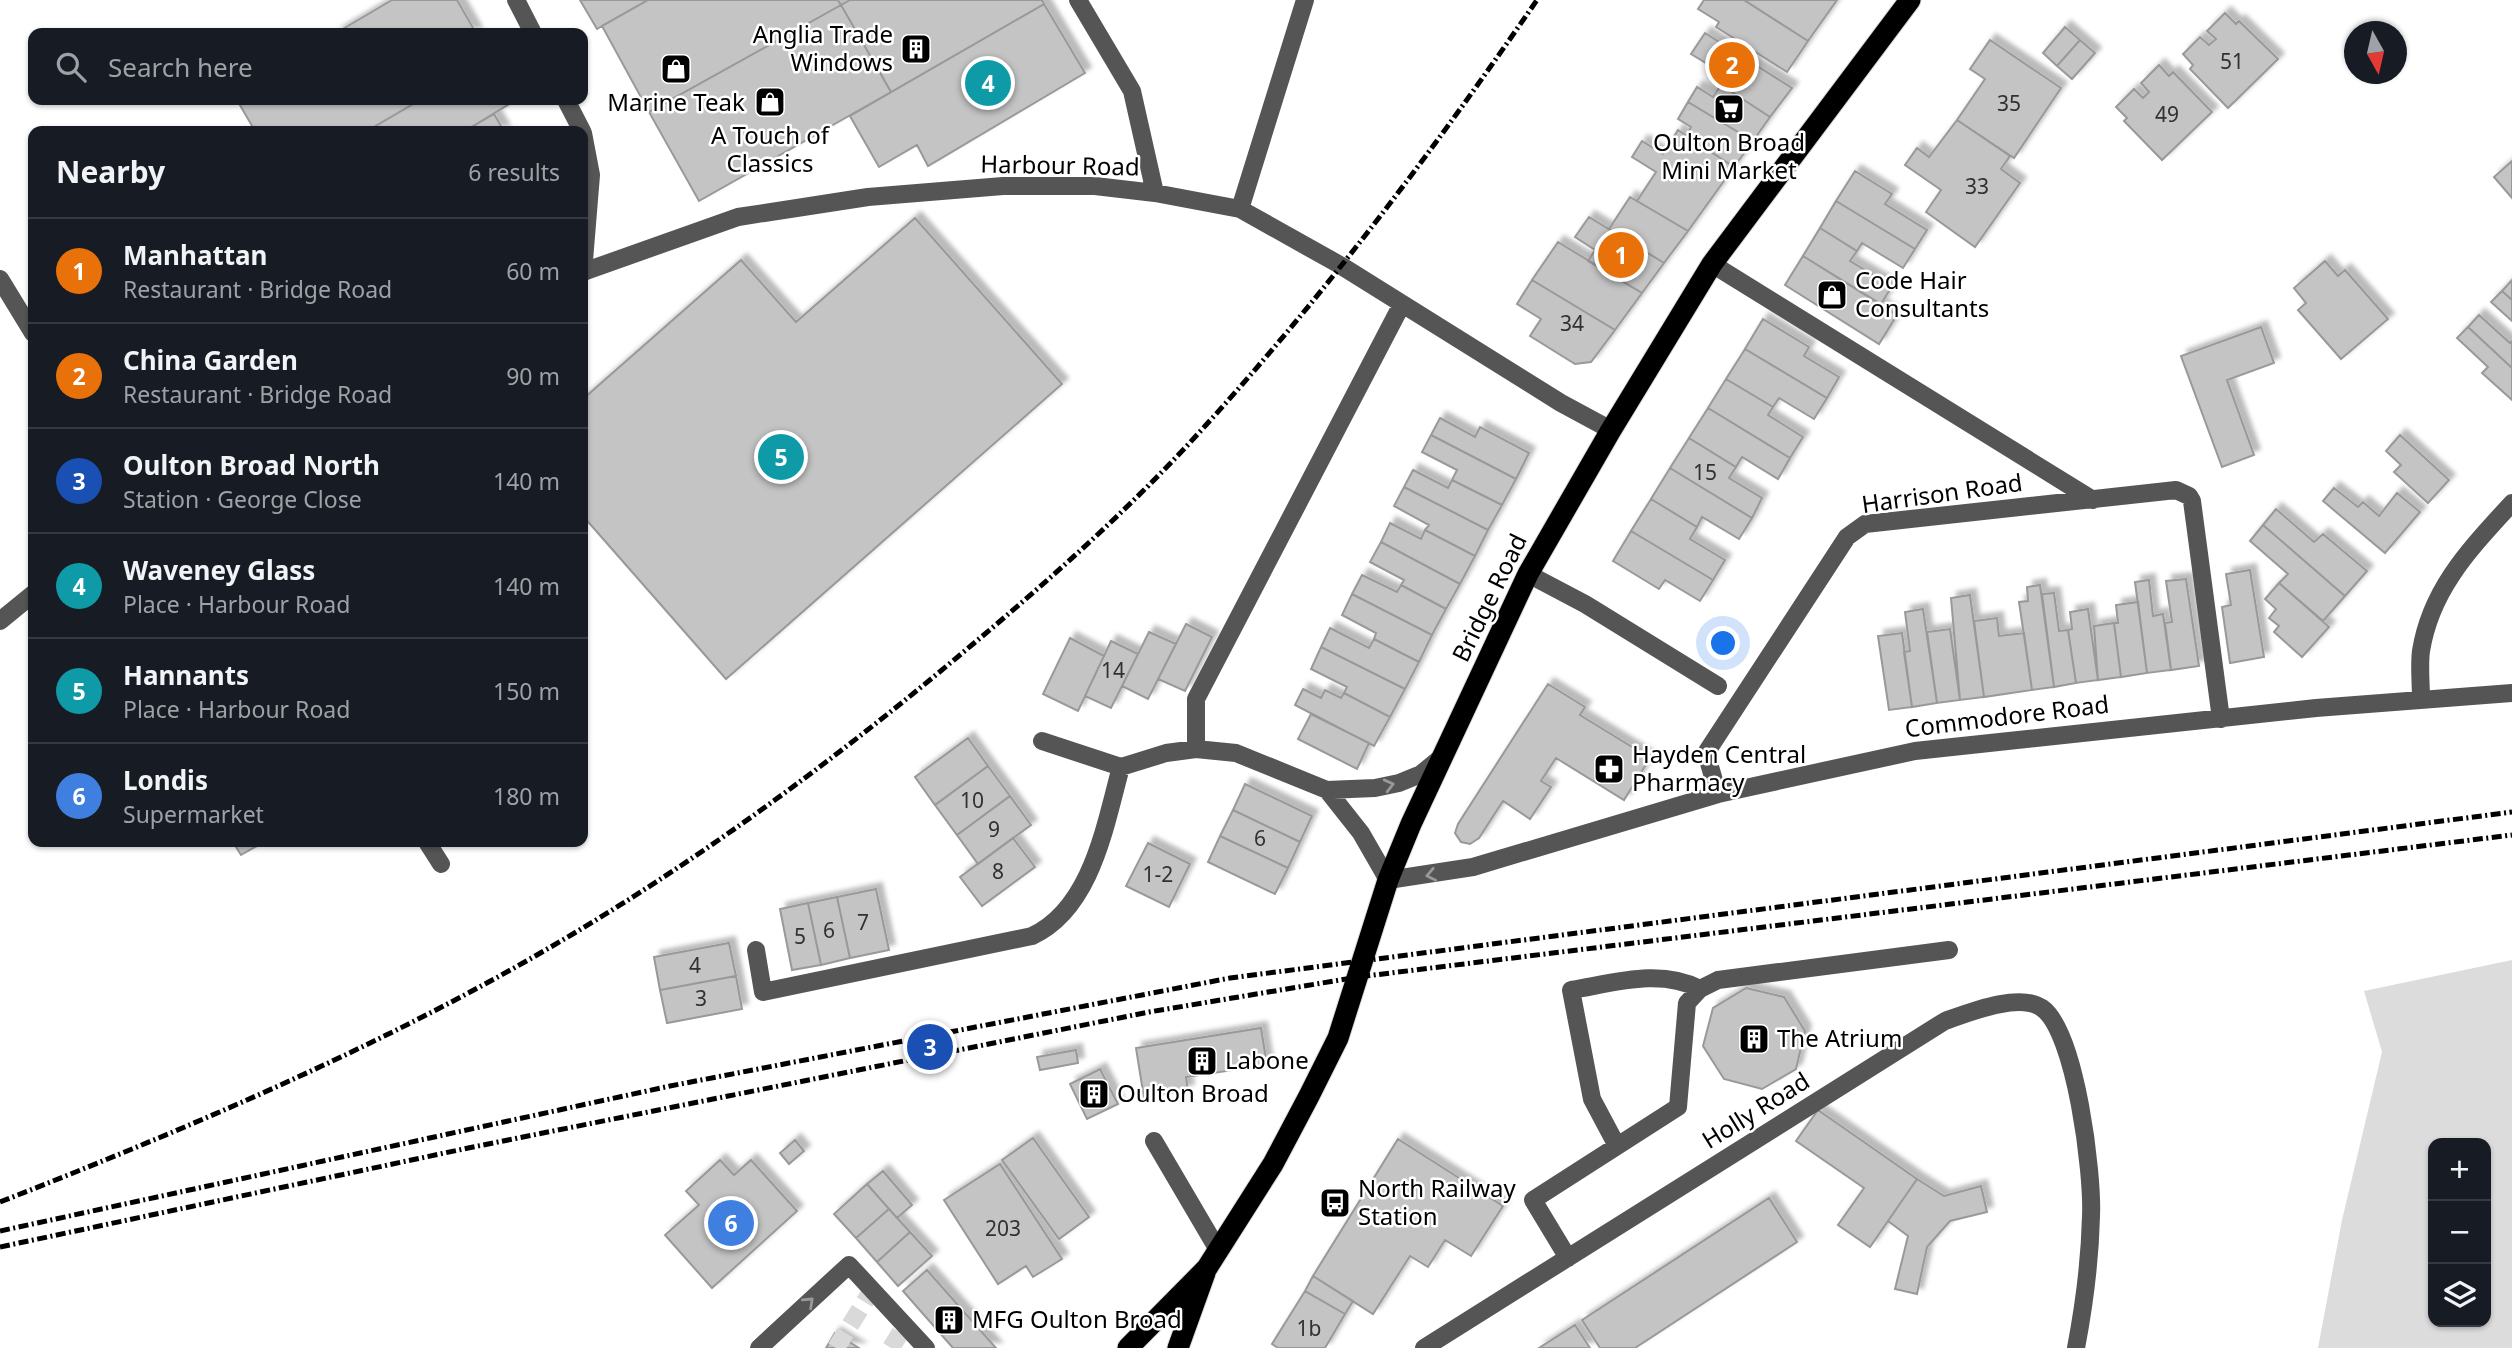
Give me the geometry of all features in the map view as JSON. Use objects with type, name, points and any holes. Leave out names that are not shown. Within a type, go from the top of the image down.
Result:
[{"type":"highway","name":"Bridge Road","points":[[1128,1348],[1212,1259],[1273,1164],[1338,1038],[1388,880],[1443,756],[1528,574],[1611,430],[1712,264],[1910,0]]},
{"type":"highway","name":"Bridge Road","points":[[1178,1348],[1212,1259]]},
{"type":"street","points":[[516,0],[530,28]]},
{"type":"street","points":[[1078,0],[1132,91],[1155,193]]},
{"type":"street","points":[[1240,209],[1305,0]]},
{"type":"street","points":[[568,105],[579,126]]},
{"type":"street","points":[[588,161],[591,175],[588,212]]},
{"type":"street","name":"Harbour Road","points":[[588,271],[738,217],[868,197],[1003,186],[1095,186],[1155,193],[1240,209],[1402,303],[1611,430]]},
{"type":"street","name":"Harrison Road","points":[[1712,264],[2093,500]]},
{"type":"street","points":[[0,279],[28,325]]},
{"type":"street","points":[[1196,749],[1196,699],[1402,303]]},
{"type":"street","name":"Harrison Road","points":[[1718,794],[1706,753],[1847,537],[1865,524],[2176,490],[2189,496],[2192,501],[2221,719]]},
{"type":"street","points":[[2421,699],[2421,653],[2437,596],[2456,565],[2512,503]]},
{"type":"street","points":[[1528,574],[1585,604],[1718,686]]},
{"type":"street","points":[[0,621],[28,598]]},
{"type":"street","name":"Commodore Road","points":[[1388,880],[1473,867],[1718,794],[1915,751],[2421,699],[2512,693]]},
{"type":"street","points":[[1042,741],[1121,766],[1166,753],[1196,749],[1236,753],[1327,790],[1375,788],[1399,783],[1421,774],[1443,756]]},
{"type":"street","points":[[756,950],[763,992],[1032,936],[1060,919],[1072,903],[1101,838],[1121,766]]},
{"type":"street","points":[[1327,790],[1362,833],[1388,880]]},
{"type":"street","points":[[430,847],[441,864]]},
{"type":"street","points":[[1568,1258],[1533,1200],[1678,1107],[1688,1003],[1700,989],[1718,980],[1949,950]]},
{"type":"street","points":[[1617,1146],[1592,1099],[1571,990],[1648,977],[1682,979],[1700,989]]},
{"type":"street","name":"Holly Road","points":[[1424,1348],[1945,1021],[1998,1003],[2039,1006],[2052,1018],[2064,1045],[2081,1109],[2089,1166],[2091,1215],[2076,1348]]},
{"type":"street","points":[[1154,1140],[1212,1259]]},
{"type":"street","points":[[759,1348],[849,1265],[926,1348]]},
{"type":"shaded area","points":[[2512,960],[2512,1348],[2318,1348],[2342,1220],[2382,1052],[2364,991]]},
{"type":"building","points":[[392,0],[457,0],[473,28],[344,28]]},
{"type":"building","points":[[580,0],[648,0],[597,29]]},
{"type":"building","name":"Marine Teak","points":[[648,0],[838,0],[841,5],[649,112],[602,26]]},
{"type":"building","name":"Anglia Trade Windows","points":[[850,0],[1042,0],[1044,4],[891,92],[841,5]]},
{"type":"building","points":[[1704,0],[1744,0],[1808,41],[1787,72],[1716,27],[1719,22],[1698,9]]},
{"type":"building","points":[[1744,0],[1837,0],[1808,41]]},
{"type":"building","points":[[1044,4],[1085,73],[928,166],[917,145],[879,167],[850,116]]},
{"type":"building","name":"A Touch of Classics","points":[[841,5],[891,92],[699,201],[649,112]]},
{"type":"building","points":[[2225,13],[2236,24],[2239,21],[2278,59],[2228,108],[2190,69],[2193,65],[2183,54],[2200,37],[2209,45],[2216,39],[2207,31]]},
{"type":"building","points":[[2065,27],[2080,40],[2057,66],[2043,53]]},
{"type":"building","points":[[1705,33],[1792,88],[1770,117],[1721,85],[1727,76],[1691,54]]},
{"type":"building","points":[[1990,40],[2061,88],[2014,158],[1957,120],[1985,79],[1970,69]]},
{"type":"building","points":[[2080,40],[2095,53],[2072,79],[2057,66]]},
{"type":"building","points":[[2159,65],[2169,76],[2173,72],[2212,112],[2162,160],[2124,121],[2127,118],[2116,107],[2134,89],[2143,98],[2149,92],[2141,83]]},
{"type":"building","name":"Oulton Broad Mini Market","points":[[1721,85],[1770,117],[1753,141],[1688,102],[1697,87],[1713,97]]},
{"type":"building","points":[[1688,102],[1753,141],[1734,167],[1686,136],[1691,127],[1678,119]]},
{"type":"building","points":[[240,105],[411,105],[376,126],[252,126]]},
{"type":"building","points":[[411,105],[508,105],[473,126],[376,126]]},
{"type":"building","points":[[494,114],[501,126],[474,126]]},
{"type":"building","points":[[1957,120],[2010,156],[2001,169],[2020,183],[1975,247],[1926,212],[1941,190],[1905,165],[1917,148],[1929,157]]},
{"type":"building","points":[[1678,130],[1734,167],[1688,231],[1637,201],[1656,172],[1632,157],[1642,141],[1663,154]]},
{"type":"building","points":[[2512,161],[2512,198],[2494,177]]},
{"type":"building","points":[[1855,171],[1892,194],[1885,204],[1927,230],[1915,249],[1836,201]]},
{"type":"building","points":[[1630,197],[1688,231],[1664,263],[1609,229]]},
{"type":"building","points":[[1836,201],[1915,249],[1903,268],[1862,243],[1857,251],[1820,228]]},
{"type":"building","points":[[1589,217],[1664,263],[1642,293],[1588,261],[1595,250],[1575,237]]},
{"type":"building","points":[[915,218],[1062,384],[726,679],[588,522],[588,395],[741,260],[796,322]]},
{"type":"building","points":[[1820,228],[1857,251],[1850,261],[1892,286],[1881,304],[1803,256]]},
{"type":"building","points":[[1558,242],[1642,293],[1615,330],[1532,280]]},
{"type":"building","name":"Code Hair Consultants","points":[[1803,256],[1897,315],[1879,344],[1785,285]]},
{"type":"building","points":[[2325,261],[2338,276],[2345,270],[2388,319],[2341,359],[2298,310],[2306,303],[2294,288]]},
{"type":"building","points":[[1532,280],[1615,330],[1591,362],[1575,364],[1530,336],[1541,319],[1517,304]]},
{"type":"building","points":[[2512,280],[2512,300],[2502,291]]},
{"type":"building","points":[[2502,291],[2512,300],[2512,321],[2491,302]]},
{"type":"building","points":[[2479,315],[2510,343],[2512,341],[2512,368],[2468,327]]},
{"type":"building","points":[[1763,319],[1809,347],[1804,356],[1839,377],[1827,398],[1745,349]]},
{"type":"building","points":[[2261,327],[2274,363],[2227,380],[2254,455],[2222,467],[2181,356]]},
{"type":"building","points":[[2468,327],[2512,368],[2512,400],[2482,373],[2488,367],[2457,338]]},
{"type":"building","points":[[1745,349],[1827,398],[1814,419],[1779,398],[1773,407],[1726,379]]},
{"type":"building","points":[[1726,379],[1773,407],[1768,415],[1803,437],[1790,458],[1708,408]]},
{"type":"building","points":[[1708,408],[1790,458],[1778,479],[1742,457],[1736,467],[1689,438]]},
{"type":"building","points":[[1440,418],[1475,437],[1480,427],[1529,453],[1516,479],[1431,435]]},
{"type":"building","points":[[1431,435],[1516,479],[1502,505],[1452,480],[1457,470],[1422,452]]},
{"type":"building","points":[[2400,435],[2449,480],[2428,503],[2394,472],[2401,465],[2386,451]]},
{"type":"building","points":[[1689,438],[1736,467],[1729,478],[1762,498],[1752,518],[1670,468]]},
{"type":"building","points":[[1670,468],[1752,518],[1739,539],[1702,517],[1697,527],[1651,499]]},
{"type":"building","points":[[1413,470],[1448,488],[1452,480],[1502,505],[1488,530],[1404,487]]},
{"type":"building","points":[[1404,487],[1488,530],[1475,556],[1425,530],[1429,525],[1394,506]]},
{"type":"building","points":[[2334,488],[2358,507],[2363,502],[2379,516],[2397,493],[2420,512],[2385,553],[2323,501]]},
{"type":"building","points":[[1651,499],[1697,527],[1690,539],[1725,560],[1713,580],[1631,531]]},
{"type":"building","points":[[2276,509],[2314,542],[2323,534],[2367,571],[2345,596],[2263,525]]},
{"type":"building","points":[[1390,523],[1421,539],[1425,530],[1475,556],[1460,584],[1381,542]]},
{"type":"building","points":[[2263,525],[2345,596],[2323,621],[2279,583],[2288,574],[2250,541]]},
{"type":"building","points":[[1631,531],[1713,580],[1700,601],[1665,580],[1659,589],[1613,561]]},
{"type":"building","points":[[1381,542],[1460,584],[1446,609],[1401,585],[1404,580],[1370,562]]},
{"type":"building","points":[[2250,570],[2264,657],[2230,663],[2222,607],[2231,605],[2226,574]]},
{"type":"building","points":[[1362,575],[1397,592],[1401,585],[1446,609],[1432,635],[1352,594]]},
{"type":"building","points":[[2186,579],[2199,666],[2171,670],[2165,623],[2172,622],[2166,581]]},
{"type":"building","points":[[2149,580],[2153,616],[2163,614],[2171,670],[2147,673],[2135,582]]},
{"type":"building","points":[[2279,583],[2329,627],[2302,657],[2274,632],[2279,626],[2269,618],[2276,609],[2265,599]]},
{"type":"building","points":[[2040,585],[2054,687],[2032,690],[2019,602],[2028,601],[2027,587]]},
{"type":"building","points":[[2054,593],[2059,631],[2068,630],[2076,683],[2054,687],[2042,594]]},
{"type":"building","points":[[1352,594],[1432,635],[1419,662],[1374,639],[1376,633],[1342,615]]},
{"type":"building","points":[[1970,595],[1984,697],[1960,700],[1951,598]]},
{"type":"building","points":[[2138,602],[2147,673],[2121,677],[2114,623],[2118,623],[2116,605]]},
{"type":"building","points":[[1923,609],[1937,703],[1912,707],[1904,652],[1910,651],[1905,612]]},
{"type":"building","points":[[2088,609],[2098,680],[2076,683],[2068,630],[2072,629],[2070,612]]},
{"type":"building","points":[[1997,618],[1999,636],[2024,633],[2032,690],[1984,697],[1974,621]]},
{"type":"building","points":[[2114,623],[2121,677],[2098,680],[2094,626]]},
{"type":"building","points":[[1186,624],[1212,637],[1185,691],[1158,679]]},
{"type":"building","points":[[1330,628],[1369,648],[1374,639],[1419,662],[1405,689],[1321,647]]},
{"type":"building","points":[[1950,629],[1960,700],[1937,703],[1927,632]]},
{"type":"building","points":[[1149,632],[1176,644],[1148,699],[1122,686]]},
{"type":"building","points":[[1902,633],[1912,707],[1889,710],[1878,636]]},
{"type":"building","points":[[1070,638],[1104,656],[1078,711],[1043,694]]},
{"type":"building","points":[[1111,641],[1138,654],[1111,708],[1085,696]]},
{"type":"building","points":[[1321,647],[1405,689],[1390,717],[1344,693],[1347,687],[1311,669]]},
{"type":"building","name":"Hayden Central Pharmacy","points":[[1548,684],[1585,707],[1580,715],[1650,758],[1624,800],[1556,758],[1541,781],[1551,787],[1530,819],[1503,801],[1479,838],[1470,844],[1461,842],[1455,833],[1458,824]]},
{"type":"building","points":[[1303,689],[1321,698],[1325,690],[1341,698],[1344,693],[1390,717],[1374,746],[1295,705]]},
{"type":"building","points":[[1311,714],[1369,743],[1357,769],[1298,739]]},
{"type":"building","points":[[968,738],[988,766],[935,805],[915,777]]},
{"type":"building","points":[[988,766],[1010,796],[957,835],[935,805]]},
{"type":"building","points":[[1245,784],[1312,816],[1300,842],[1233,810]]},
{"type":"building","points":[[1010,796],[1031,825],[978,864],[957,835]]},
{"type":"building","points":[[1233,810],[1300,842],[1288,868],[1220,836]]},
{"type":"building","points":[[1220,836],[1288,868],[1275,894],[1208,862]]},
{"type":"building","points":[[1013,838],[1035,867],[982,906],[960,877]]},
{"type":"building","points":[[1148,843],[1190,864],[1169,907],[1126,886]]},
{"type":"building","points":[[236,847],[255,847],[241,855]]},
{"type":"building","points":[[876,889],[889,950],[850,958],[837,897]]},
{"type":"building","points":[[837,897],[850,958],[821,965],[808,903]]},
{"type":"building","points":[[808,903],[821,965],[792,970],[780,909]]},
{"type":"building","points":[[729,943],[736,976],[660,990],[654,957]]},
{"type":"building","points":[[736,976],[742,1009],[667,1023],[660,990]]},
{"type":"building","name":"The Atrium","points":[[1746,988],[1784,997],[1805,1031],[1796,1069],[1762,1089],[1724,1079],[1703,1046],[1713,1008]]},
{"type":"building","name":"Labone","points":[[1261,1028],[1267,1065],[1186,1077],[1188,1090],[1144,1098],[1136,1048]]},
{"type":"building","points":[[1076,1050],[1078,1063],[1040,1070],[1037,1057]]},
{"type":"building","name":"Oulton Broad","points":[[1100,1069],[1118,1104],[1087,1119],[1070,1084]]},
{"type":"building","points":[[1818,1110],[1917,1179],[1870,1247],[1838,1225],[1864,1188],[1796,1141]]},
{"type":"building","points":[[1033,1138],[1089,1217],[1059,1239],[1002,1160]]},
{"type":"building","points":[[1398,1139],[1503,1206],[1471,1256],[1445,1240],[1428,1267],[1410,1256],[1373,1314],[1313,1276]]},
{"type":"building","points":[[795,1140],[804,1151],[789,1164],[780,1153]]},
{"type":"building","points":[[720,1160],[734,1175],[751,1160],[797,1211],[712,1288],[665,1235],[699,1205],[686,1191]]},
{"type":"building","points":[[1000,1164],[1062,1259],[1033,1277],[1026,1266],[998,1284],[944,1200]]},
{"type":"building","points":[[883,1171],[912,1205],[897,1218],[867,1184]]},
{"type":"building","points":[[1917,1179],[1944,1196],[1981,1186],[1987,1212],[1950,1221],[1927,1247],[1917,1294],[1895,1289],[1908,1236],[1888,1221]]},
{"type":"building","points":[[867,1184],[889,1209],[856,1238],[834,1214]]},
{"type":"building","points":[[1769,1198],[1797,1242],[1635,1348],[1600,1348],[1582,1320]]},
{"type":"building","points":[[889,1209],[910,1232],[877,1262],[856,1238]]},
{"type":"building","points":[[910,1232],[932,1256],[898,1286],[877,1262]]},
{"type":"building","name":"MFG Oulton Broad","points":[[927,1270],[996,1348],[953,1348],[903,1291]]},
{"type":"building","points":[[1313,1276],[1353,1301],[1345,1314],[1305,1291]]},
{"type":"building","points":[[1305,1291],[1345,1314],[1325,1348],[1278,1348],[1272,1344]]},
{"type":"building","points":[[1575,1325],[1590,1348],[1539,1348]]},
{"type":"building","points":[[835,1333],[859,1348],[826,1348]]},
{"type":"tunnel","points":[[836,1348],[872,1290]]},
{"type":"tunnel","points":[[891,1348],[905,1325]]},
{"type":"railway","points":[[0,1202],[285,1083],[425,1016],[494,979],[669,874],[773,801],[875,724],[1064,566],[1151,483],[1206,425],[1294,324],[1379,218],[1460,110],[1537,0]]},
{"type":"railway","points":[[0,1231],[670,1086],[1230,978],[2512,812]]},
{"type":"railway","points":[[0,1247],[473,1147],[1149,1012],[1358,977],[2512,835]]},
{"type":"place","name":"Anglia Trade Windows","points":[[916,49]]},
{"type":"place","name":"China Garden","points":[[1732,65]]},
{"type":"place","name":"Marine Teak","points":[[676,69]]},
{"type":"place","name":"Waveney Glass","points":[[988,83]]},
{"type":"place","name":"A Touch of Classics","points":[[770,102]]},
{"type":"place","name":"Oulton Broad Mini Market","points":[[1729,109]]},
{"type":"place","name":"Manhattan","points":[[1621,255]]},
{"type":"place","name":"Code Hair Consultants","points":[[1832,295]]},
{"type":"place","name":"Hannants","points":[[781,457]]},
{"type":"place","name":"Hayden Central Pharmacy","points":[[1609,769]]},
{"type":"place","name":"The Atrium","points":[[1754,1039]]},
{"type":"place","name":"Oulton Broad North","points":[[930,1047]]},
{"type":"place","name":"Labone","points":[[1202,1061]]},
{"type":"place","name":"Oulton Broad","points":[[1094,1094]]},
{"type":"place","name":"North Railway Station","points":[[1335,1203]]},
{"type":"place","name":"Londis","points":[[731,1223]]},
{"type":"place","name":"MFG Oulton Broad","points":[[949,1320]]}]
